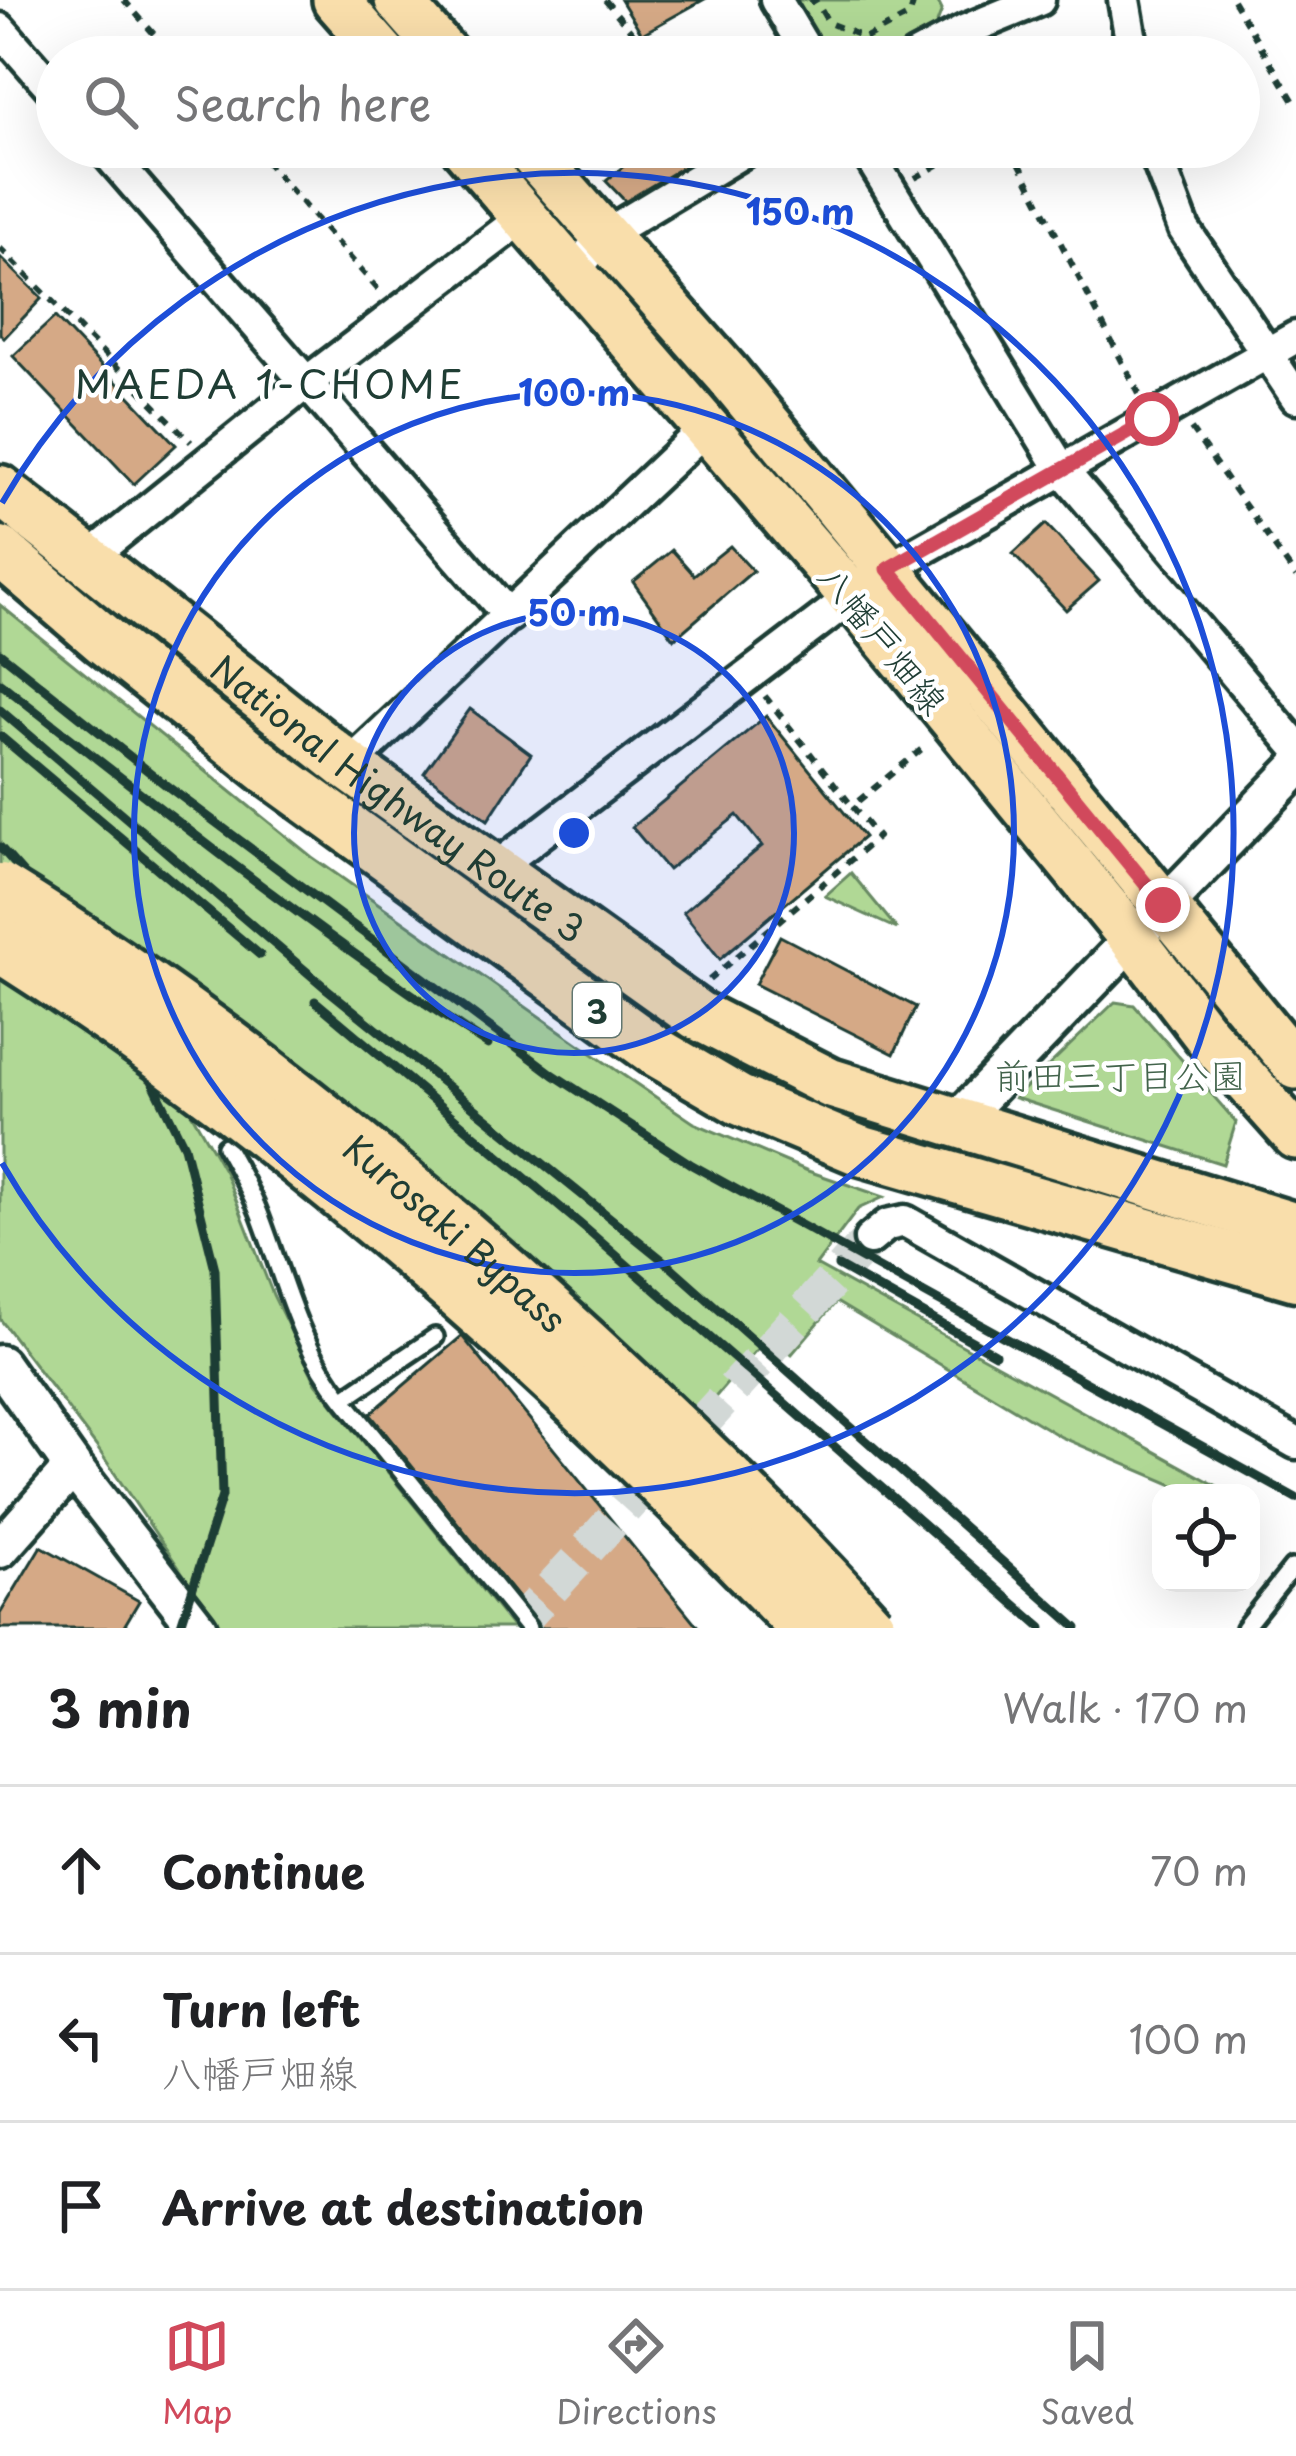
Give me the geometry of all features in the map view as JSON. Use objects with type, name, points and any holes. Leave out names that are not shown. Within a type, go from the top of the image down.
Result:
[{"type":"highway","name":"National Highway Route 3","points":[[0,490],[348,766],[680,1005],[830,1083],[1296,1228]]},
{"type":"highway","name":"National Highway Route 3","points":[[0,551],[105,641],[272,772],[655,1051],[739,1100],[856,1149],[1296,1276]]},
{"type":"highway","name":"Kurosaki Bypass","points":[[0,890],[265,1075],[458,1231],[732,1486],[868,1628]]},
{"type":"highway","name":"Kurosaki Bypass","points":[[0,944],[230,1105],[464,1294],[586,1403],[808,1628]]},
{"type":"main road","points":[[336,0],[368,36]]},
{"type":"main road","points":[[398,0],[430,36]]},
{"type":"main road","name":"八幡戸畑線","points":[[483,168],[850,594],[954,723],[1296,1066]]},
{"type":"main road","name":"八幡戸畑線","points":[[544,168],[727,374],[888,569],[1147,921],[1206,1035],[1296,1136]]},
{"type":"street","points":[[776,0],[797,36]]},
{"type":"street","points":[[954,0],[966,30]]},
{"type":"street","points":[[955,36],[1040,0]]},
{"type":"street","points":[[1124,0],[1130,36]]},
{"type":"street","points":[[0,28],[36,70]]},
{"type":"street","points":[[120,168],[508,616]]},
{"type":"street","points":[[573,273],[603,236],[716,168]]},
{"type":"street","points":[[877,168],[1062,470],[1296,746]]},
{"type":"street","points":[[1162,168],[1184,229],[1296,397]]},
{"type":"street","points":[[86,560],[306,383],[525,216]]},
{"type":"street","points":[[494,869],[850,594],[1296,337]]},
{"type":"street","points":[[348,766],[705,429]]},
{"type":"street","points":[[958,1120],[1296,769]]},
{"type":"street","points":[[870,1239],[887,1225],[905,1221],[1296,1443]]},
{"type":"street","points":[[0,1364],[198,1628]]},
{"type":"street","points":[[0,1550],[74,1467]]},
{"type":"lane","points":[[226,1145],[258,1209],[283,1286],[320,1372],[528,1628]]},
{"type":"lane","points":[[343,1399],[435,1337]]},
{"type":"lane","points":[[1244,1628],[1292,1568]]},
{"type":"path","points":[[124,0],[156,36]]},
{"type":"path","points":[[605,0],[635,36]]},
{"type":"path","points":[[815,0],[829,23],[861,36]]},
{"type":"path","points":[[870,36],[910,15],[914,0]]},
{"type":"path","points":[[1233,0],[1255,36]]},
{"type":"path","points":[[1260,45],[1296,105]]},
{"type":"path","points":[[271,168],[398,313]]},
{"type":"path","points":[[891,191],[932,168]]},
{"type":"path","points":[[1024,168],[1164,412],[1296,577]]},
{"type":"path","points":[[0,248],[210,460]]},
{"type":"path","points":[[680,1005],[878,837],[747,674]]},
{"type":"path","points":[[852,806],[954,723]]},
{"type":"green space","points":[[794,0],[937,0],[942,10],[934,31],[925,36],[816,36]]},
{"type":"green space","points":[[0,605],[312,857],[694,1123],[884,1197],[858,1209],[816,1265],[1214,1484],[1171,1484],[1061,1437],[836,1302],[792,1354],[769,1335],[698,1417],[184,1100],[225,1172],[273,1295],[316,1383],[513,1628],[220,1628],[96,1446],[0,1319]]},
{"type":"green space","points":[[851,873],[897,929],[825,896]]},
{"type":"green space","name":"前田三丁目公園","points":[[1115,1002],[1134,1005],[1236,1122],[1223,1164],[1015,1098]]},
{"type":"building","points":[[621,0],[703,0],[642,34]]},
{"type":"building","points":[[621,168],[687,168],[627,203],[606,181]]},
{"type":"building","points":[[0,257],[42,298],[4,338],[0,334]]},
{"type":"building","points":[[55,317],[176,445],[134,484],[13,356]]},
{"type":"building","points":[[1046,524],[1099,581],[1066,610],[1013,554]]},
{"type":"building","points":[[730,546],[753,571],[674,639],[633,582],[672,550],[694,575]]},
{"type":"building","points":[[470,709],[531,754],[488,820],[424,773]]},
{"type":"building","points":[[766,716],[864,837],[720,959],[683,912],[762,846],[737,815],[668,870],[632,827]]},
{"type":"building","points":[[780,936],[916,1007],[894,1054],[755,984]]},
{"type":"building","points":[[462,1336],[699,1628],[542,1628],[370,1414]]},
{"type":"building","points":[[41,1546],[139,1601],[123,1628],[0,1628],[0,1614]]},
{"type":"tunnel","points":[[515,1628],[870,1239]]},
{"type":"railway","points":[[0,653],[167,786],[554,1075],[692,1165],[1296,1498]]},
{"type":"railway","points":[[0,683],[301,915],[488,1045]]},
{"type":"railway","points":[[0,710],[327,989],[670,1266],[1077,1628]]},
{"type":"railway","points":[[0,736],[260,955]]},
{"type":"railway","points":[[0,847],[40,892],[107,989],[184,1146],[215,1269],[222,1496],[180,1628]]},
{"type":"railway","points":[[315,1001],[586,1229],[1042,1628]]},
{"type":"railway","points":[[838,1266],[995,1354]]},
{"type":"district","name":"MAEDA 1-CHOME","points":[[270,382]]},
{"type":"route","points":[[1152,419],[888,569],[1163,905]]}]
